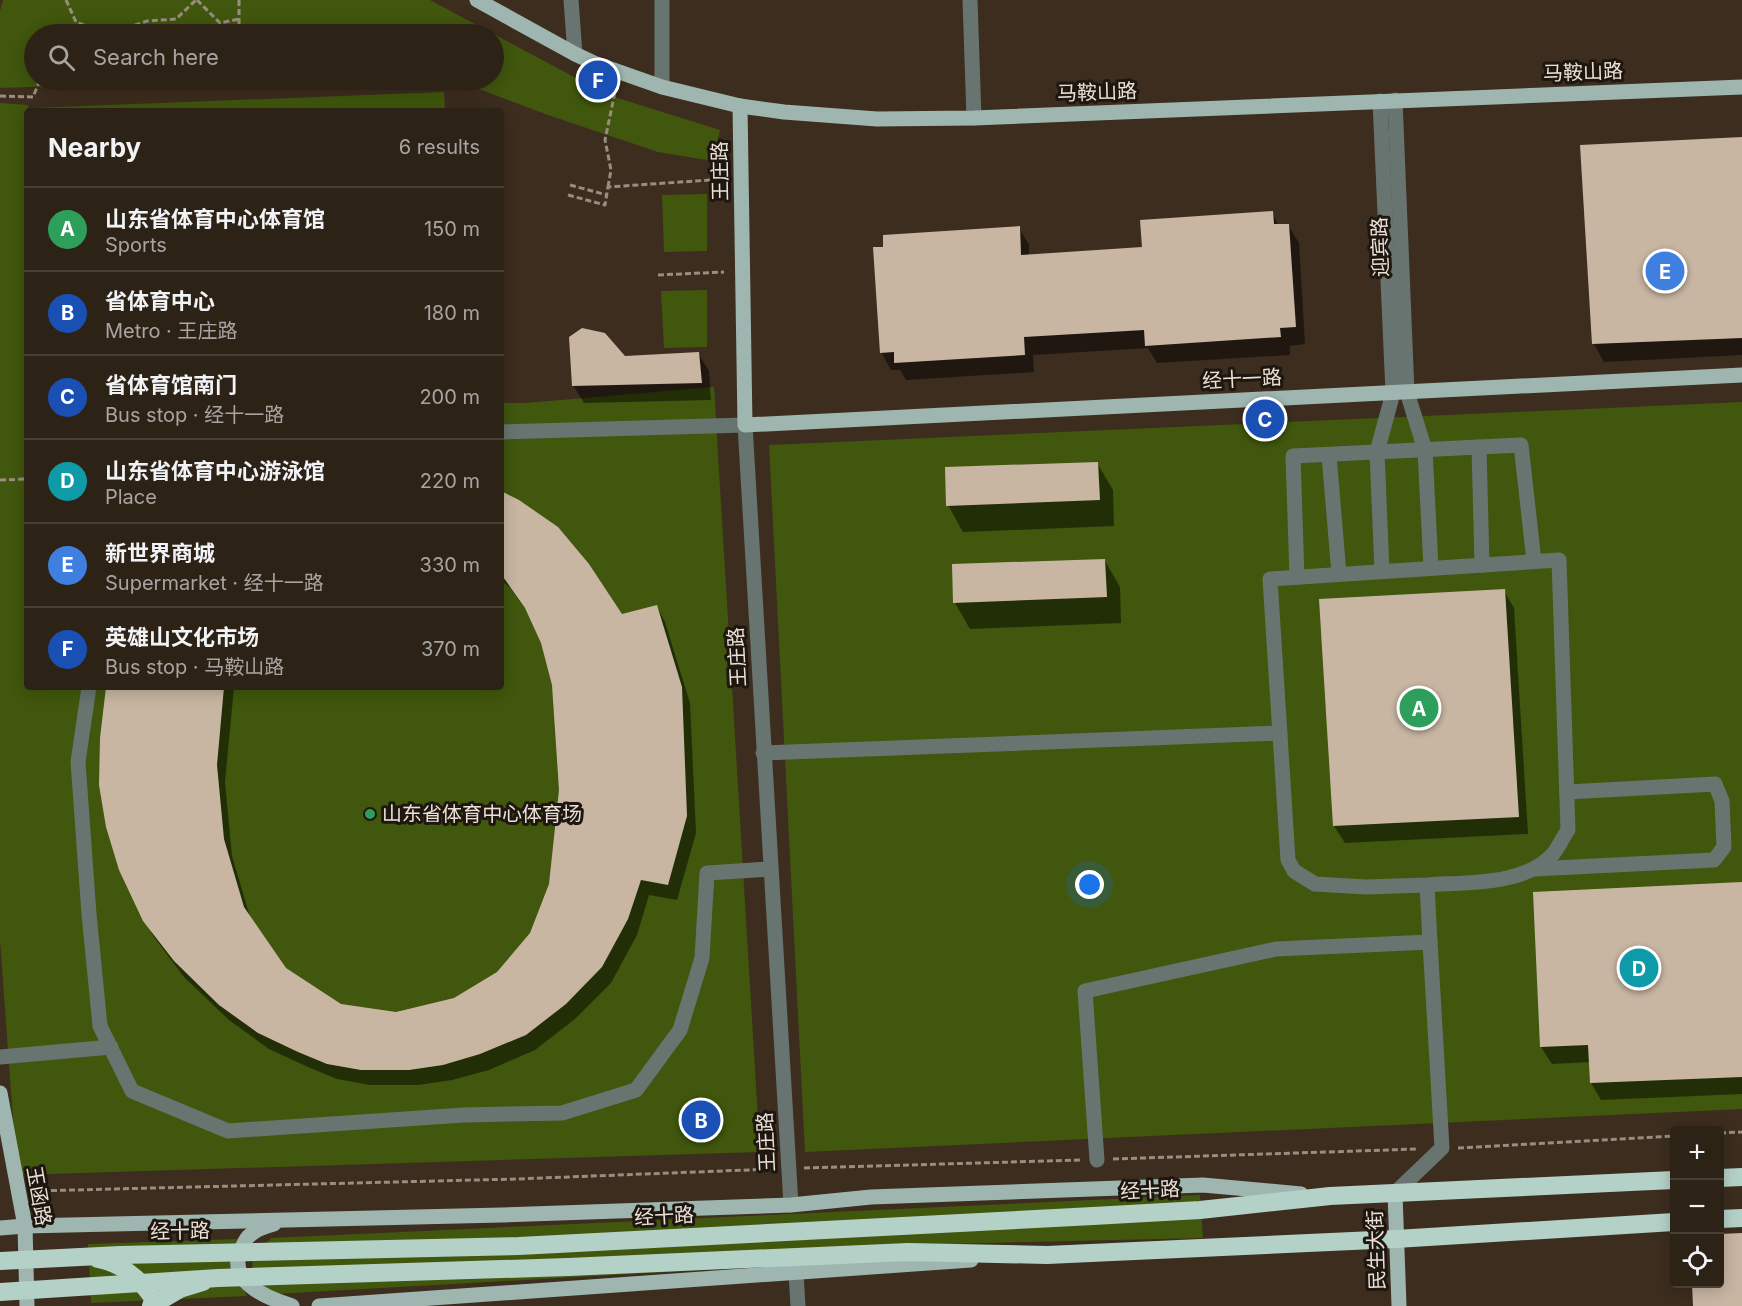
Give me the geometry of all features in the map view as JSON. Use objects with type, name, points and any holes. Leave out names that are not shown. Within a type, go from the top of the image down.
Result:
[{"type":"highway","points":[[1724,1178],[1742,1176]]},
{"type":"highway","name":"经十路","points":[[0,1261],[75,1257],[519,1246],[1200,1210],[1330,1196],[1670,1180]]},
{"type":"highway","points":[[1724,1219],[1742,1218]]},
{"type":"highway","points":[[0,1292],[218,1278],[568,1267],[908,1252],[1047,1255],[1396,1239],[1670,1222]]},
{"type":"highway","points":[[75,1257],[102,1259],[127,1270],[143,1284],[158,1306]]},
{"type":"highway","points":[[151,1306],[180,1289],[218,1278]]},
{"type":"main road","name":"马鞍山路","points":[[477,0],[575,54],[662,87],[740,106],[783,112],[868,118],[974,118],[1742,87]]},
{"type":"main road","name":"王庄路","points":[[740,106],[745,424]]},
{"type":"main road","name":"经十一路","points":[[745,424],[1742,375]]},
{"type":"main road","name":"玉函路","points":[[0,1094],[25,1226],[27,1306]]},
{"type":"main road","name":"经十路","points":[[0,1228],[513,1215],[790,1205],[872,1197],[1203,1185],[1330,1196]]},
{"type":"main road","name":"民生大街","points":[[1395,1193],[1399,1306]]},
{"type":"main road","points":[[292,1220],[267,1226],[248,1236],[237,1258],[239,1273],[253,1289],[273,1300],[292,1306]]},
{"type":"main road","points":[[319,1306],[1047,1255]]},
{"type":"street","points":[[571,0],[575,54]]},
{"type":"street","points":[[662,0],[662,87]]},
{"type":"street","points":[[970,0],[974,118]]},
{"type":"street","name":"迎宾路","points":[[1395,100],[1400,392]]},
{"type":"street","name":"迎宾路","points":[[1380,101],[1400,392]]},
{"type":"street","points":[[1400,392],[1425,450],[1431,568]]},
{"type":"street","points":[[1382,572],[1377,452],[1400,392]]},
{"type":"street","points":[[504,432],[745,424]]},
{"type":"street","name":"王庄路","points":[[745,424],[790,1205]]},
{"type":"street","points":[[1297,577],[1293,456],[1521,445],[1534,561]]},
{"type":"street","points":[[1479,447],[1482,565]]},
{"type":"street","points":[[1329,454],[1339,574]]},
{"type":"street","points":[[1534,869],[1553,854],[1568,830],[1559,560],[1270,579],[1288,860],[1294,871],[1315,884],[1366,887],[1427,885],[1504,880],[1534,869],[1714,860],[1724,847],[1722,801],[1715,784],[1567,792]]},
{"type":"street","points":[[89,690],[78,762],[100,1026],[132,1091],[228,1131],[464,1115],[562,1113],[636,1090],[680,1030],[702,958],[707,873],[770,869]]},
{"type":"street","points":[[763,753],[1280,734]]},
{"type":"street","points":[[1395,1193],[1442,1148],[1427,885]]},
{"type":"street","points":[[1096,1160],[1085,991],[1276,949],[1430,942]]},
{"type":"street","points":[[0,1057],[111,1047]]},
{"type":"street","points":[[796,1273],[798,1306]]},
{"type":"path","points":[[66,0],[76,22],[80,24]]},
{"type":"path","points":[[138,24],[147,21],[176,19],[196,0],[220,23],[239,19]]},
{"type":"path","points":[[239,0],[239,24]]},
{"type":"path","points":[[568,195],[605,205],[611,170],[604,140],[615,92],[612,69]]},
{"type":"path","points":[[0,96],[33,97],[36,90]]},
{"type":"path","points":[[608,187],[725,180],[725,169]]},
{"type":"path","points":[[570,185],[607,195]]},
{"type":"path","points":[[658,275],[724,272]]},
{"type":"path","points":[[0,480],[24,479]]},
{"type":"path","points":[[1724,1133],[1742,1132]]},
{"type":"path","points":[[17,1191],[516,1179],[788,1168],[1096,1160],[1442,1148],[1670,1136]]},
{"type":"green space","points":[[3,0],[430,0],[475,24],[24,24],[24,87],[0,88],[0,11]]},
{"type":"green space","points":[[504,39],[608,95],[720,130],[713,161],[658,152],[482,90],[504,90]]},
{"type":"green space","points":[[444,92],[445,108],[33,108]]},
{"type":"green space","name":"山东省体育中心体育场","points":[[0,103],[28,105],[28,108],[24,108],[24,690],[504,690],[504,403],[714,387],[760,1152],[17,1175],[0,940]]},
{"type":"green space","points":[[707,194],[707,251],[664,252],[662,195]]},
{"type":"green space","points":[[707,290],[707,347],[664,348],[661,291]]},
{"type":"green space","points":[[1742,402],[1742,1109],[805,1152],[769,445]]},
{"type":"green space","points":[[1200,1195],[1203,1238],[861,1246],[861,1261],[275,1294],[258,1280],[252,1266],[256,1254],[271,1238]]},
{"type":"green space","points":[[238,1239],[233,1270],[247,1296],[91,1303],[88,1244]]},
{"type":"building","points":[[1742,137],[1742,338],[1592,344],[1580,145]]},
{"type":"building","points":[[1273,211],[1274,224],[1289,224],[1296,327],[1280,328],[1281,337],[1145,346],[1144,330],[1024,337],[1025,355],[894,363],[894,352],[880,353],[873,247],[883,247],[883,235],[1020,226],[1021,255],[1142,247],[1140,220]]},
{"type":"building","points":[[582,328],[605,333],[625,356],[699,352],[702,383],[572,386],[569,337]]},
{"type":"building","points":[[1098,462],[1100,500],[946,506],[945,467]]},
{"type":"building","points":[[504,492],[558,527],[589,564],[622,614],[657,605],[682,687],[687,816],[668,885],[641,880],[628,919],[602,967],[566,1004],[526,1035],[480,1054],[443,1065],[409,1070],[361,1070],[327,1064],[258,1033],[219,1005],[174,961],[143,921],[119,870],[106,827],[99,785],[100,738],[106,690],[224,690],[217,765],[224,839],[244,907],[286,968],[341,1004],[396,1012],[454,998],[497,972],[530,933],[549,884],[559,790],[552,685],[541,643],[525,608],[504,578]]},
{"type":"building","points":[[1105,559],[1107,597],[953,603],[952,564]]},
{"type":"building","points":[[1505,589],[1519,817],[1333,826],[1319,599]]},
{"type":"building","points":[[1742,882],[1742,1077],[1590,1083],[1588,1045],[1540,1047],[1533,892]]},
{"type":"building","points":[[1742,1233],[1742,1306],[1693,1306],[1692,1288],[1724,1288],[1724,1234]]},
{"type":"place","name":"英雄山文化市场","points":[[598,80]]},
{"type":"place","name":"新世界商城","points":[[1665,271]]},
{"type":"place","name":"省体育馆南门","points":[[1265,419]]},
{"type":"place","name":"山东省体育中心体育馆","points":[[1419,708]]},
{"type":"place","name":"山东省体育中心体育场","points":[[370,814]]},
{"type":"place","name":"山东省体育中心游泳馆","points":[[1639,968]]},
{"type":"place","name":"省体育中心","points":[[701,1120]]}]
